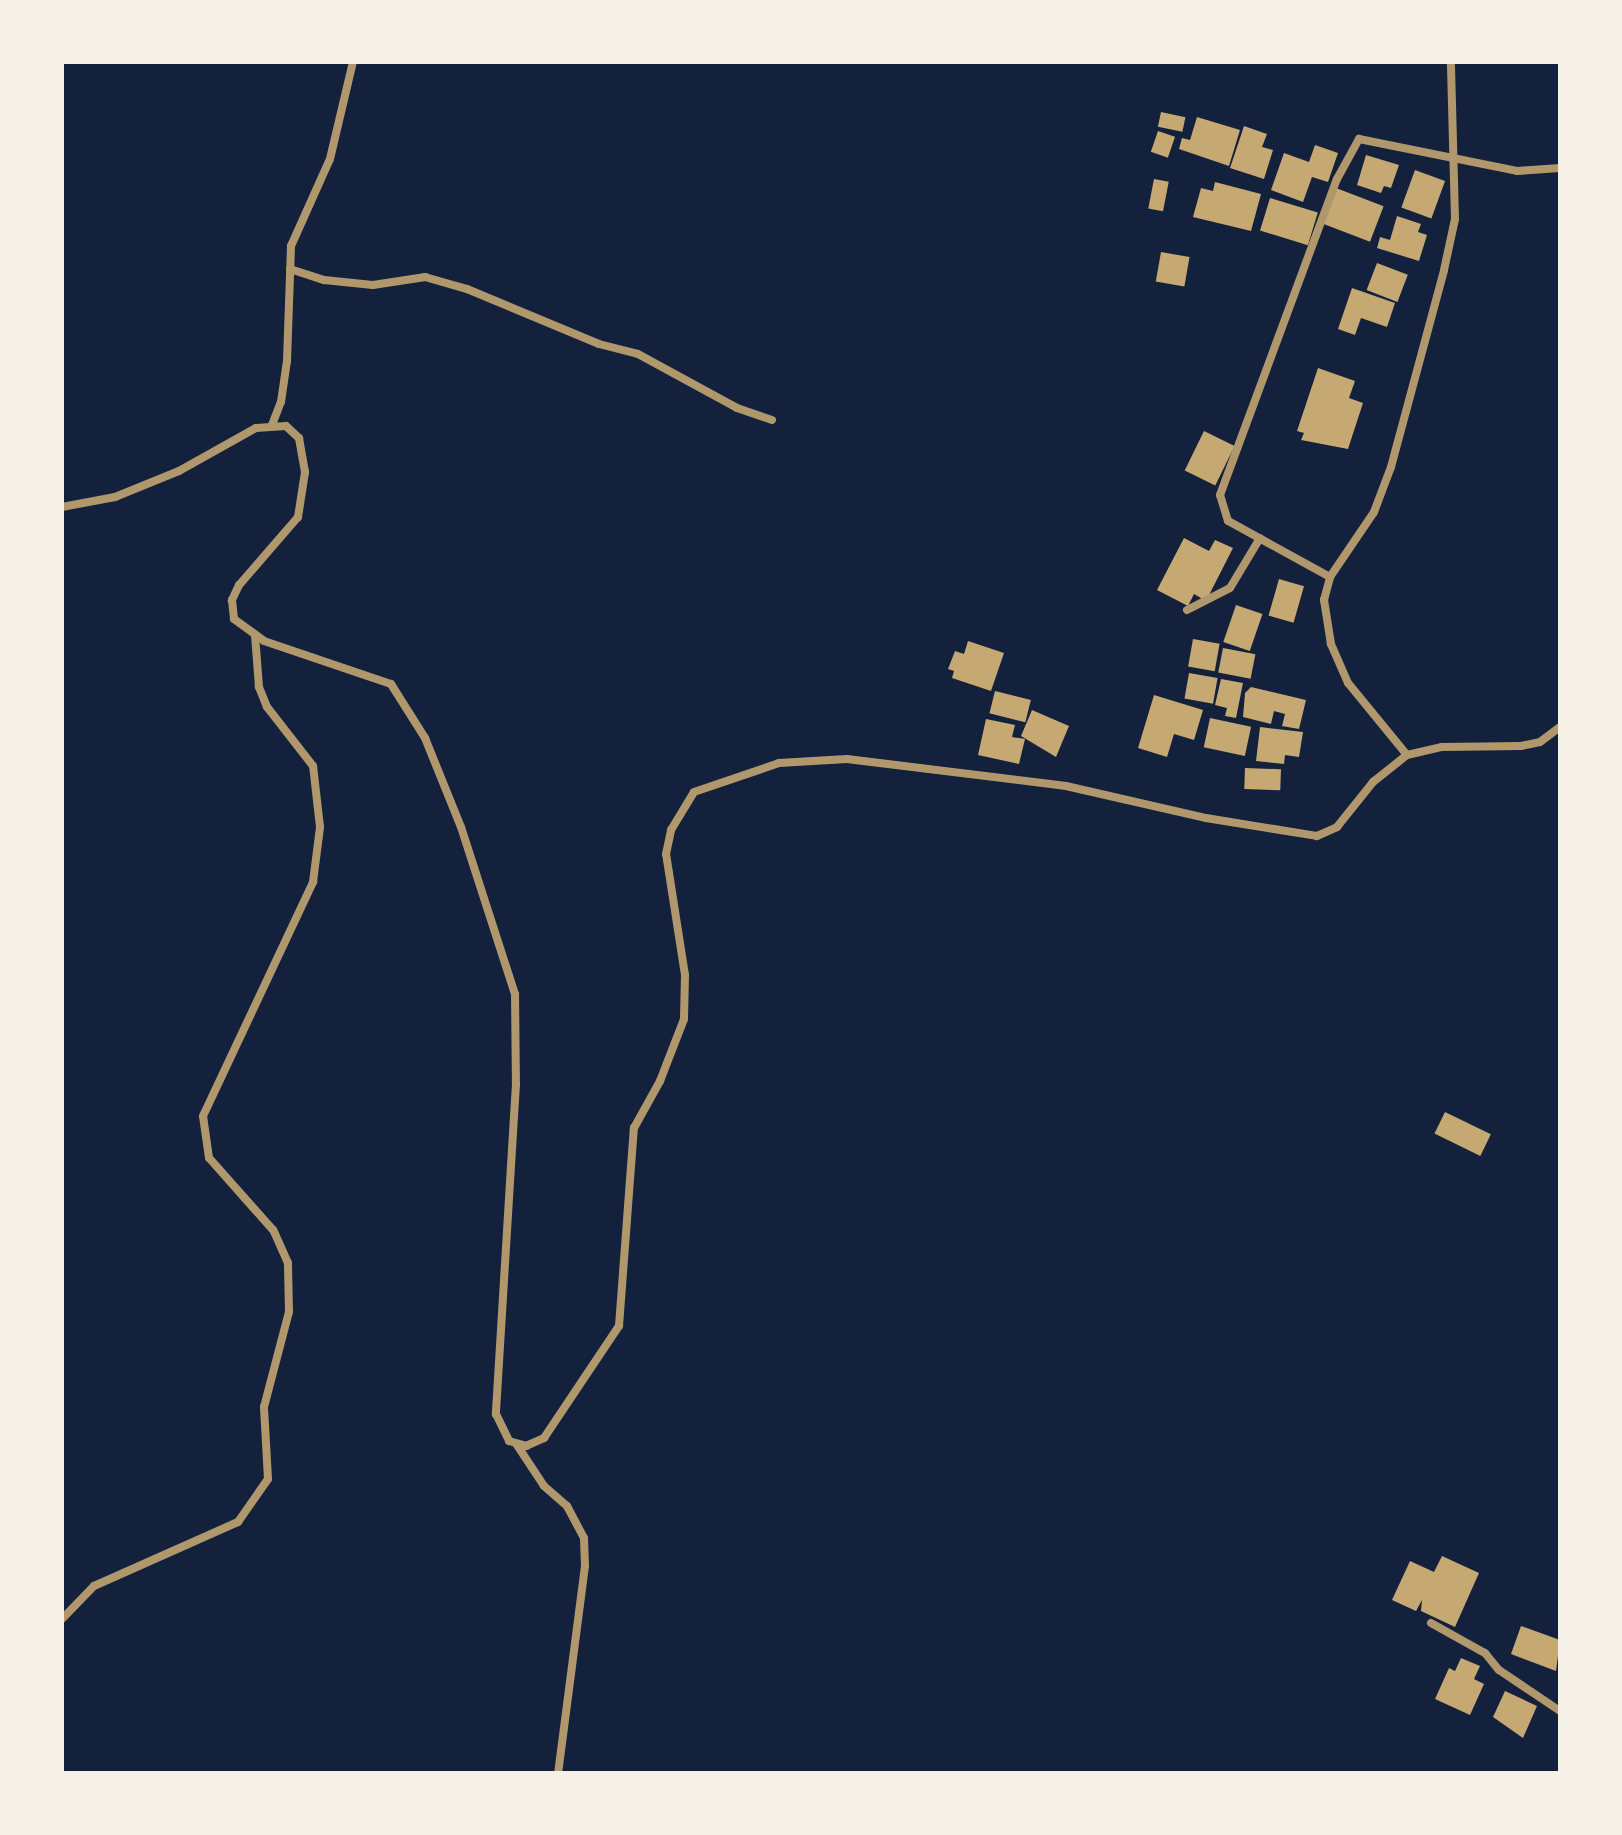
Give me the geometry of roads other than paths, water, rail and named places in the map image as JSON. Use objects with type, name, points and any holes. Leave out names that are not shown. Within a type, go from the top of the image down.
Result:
[{"type":"street","points":[[272,425],[281,402],[287,361],[291,246],[330,159],[353,62]]},
{"type":"street","points":[[1407,755],[1342,670],[1325,620],[1330,577],[1374,512],[1391,467],[1455,219],[1456,160],[1448,102],[1451,62]]},
{"type":"street","points":[[1330,577],[1228,521],[1220,495],[1337,179],[1359,139],[1517,171],[1560,168]]},
{"type":"street","points":[[290,269],[324,280],[373,285],[425,277],[467,289],[599,344],[638,354],[737,408],[772,420]]},
{"type":"street","points":[[62,507],[115,497],[272,425],[286,426],[299,438],[305,488],[298,517],[239,585],[232,600],[234,619],[255,635],[391,684],[406,702],[461,827],[515,994],[518,1031],[496,1414],[500,1430],[517,1445],[544,1486],[567,1506],[584,1538],[585,1566],[558,1773]]},
{"type":"street","points":[[1187,610],[1230,588],[1260,538]]},
{"type":"street","points":[[62,1619],[94,1586],[238,1522],[268,1479],[264,1407],[289,1312],[288,1263],[265,1220],[209,1158],[203,1116],[313,882],[320,827],[313,766],[267,707],[257,673],[255,635]]},
{"type":"street","points":[[517,1445],[533,1445],[544,1438],[619,1326],[634,1128],[660,1081],[684,1019],[685,975],[666,854],[671,830],[694,792],[779,763],[847,759],[1066,786],[1206,818],[1317,836],[1337,827],[1373,782],[1407,755],[1521,746],[1540,742],[1560,727]]},
{"type":"street","points":[[1431,1623],[1485,1653],[1499,1670],[1560,1711]]}]
